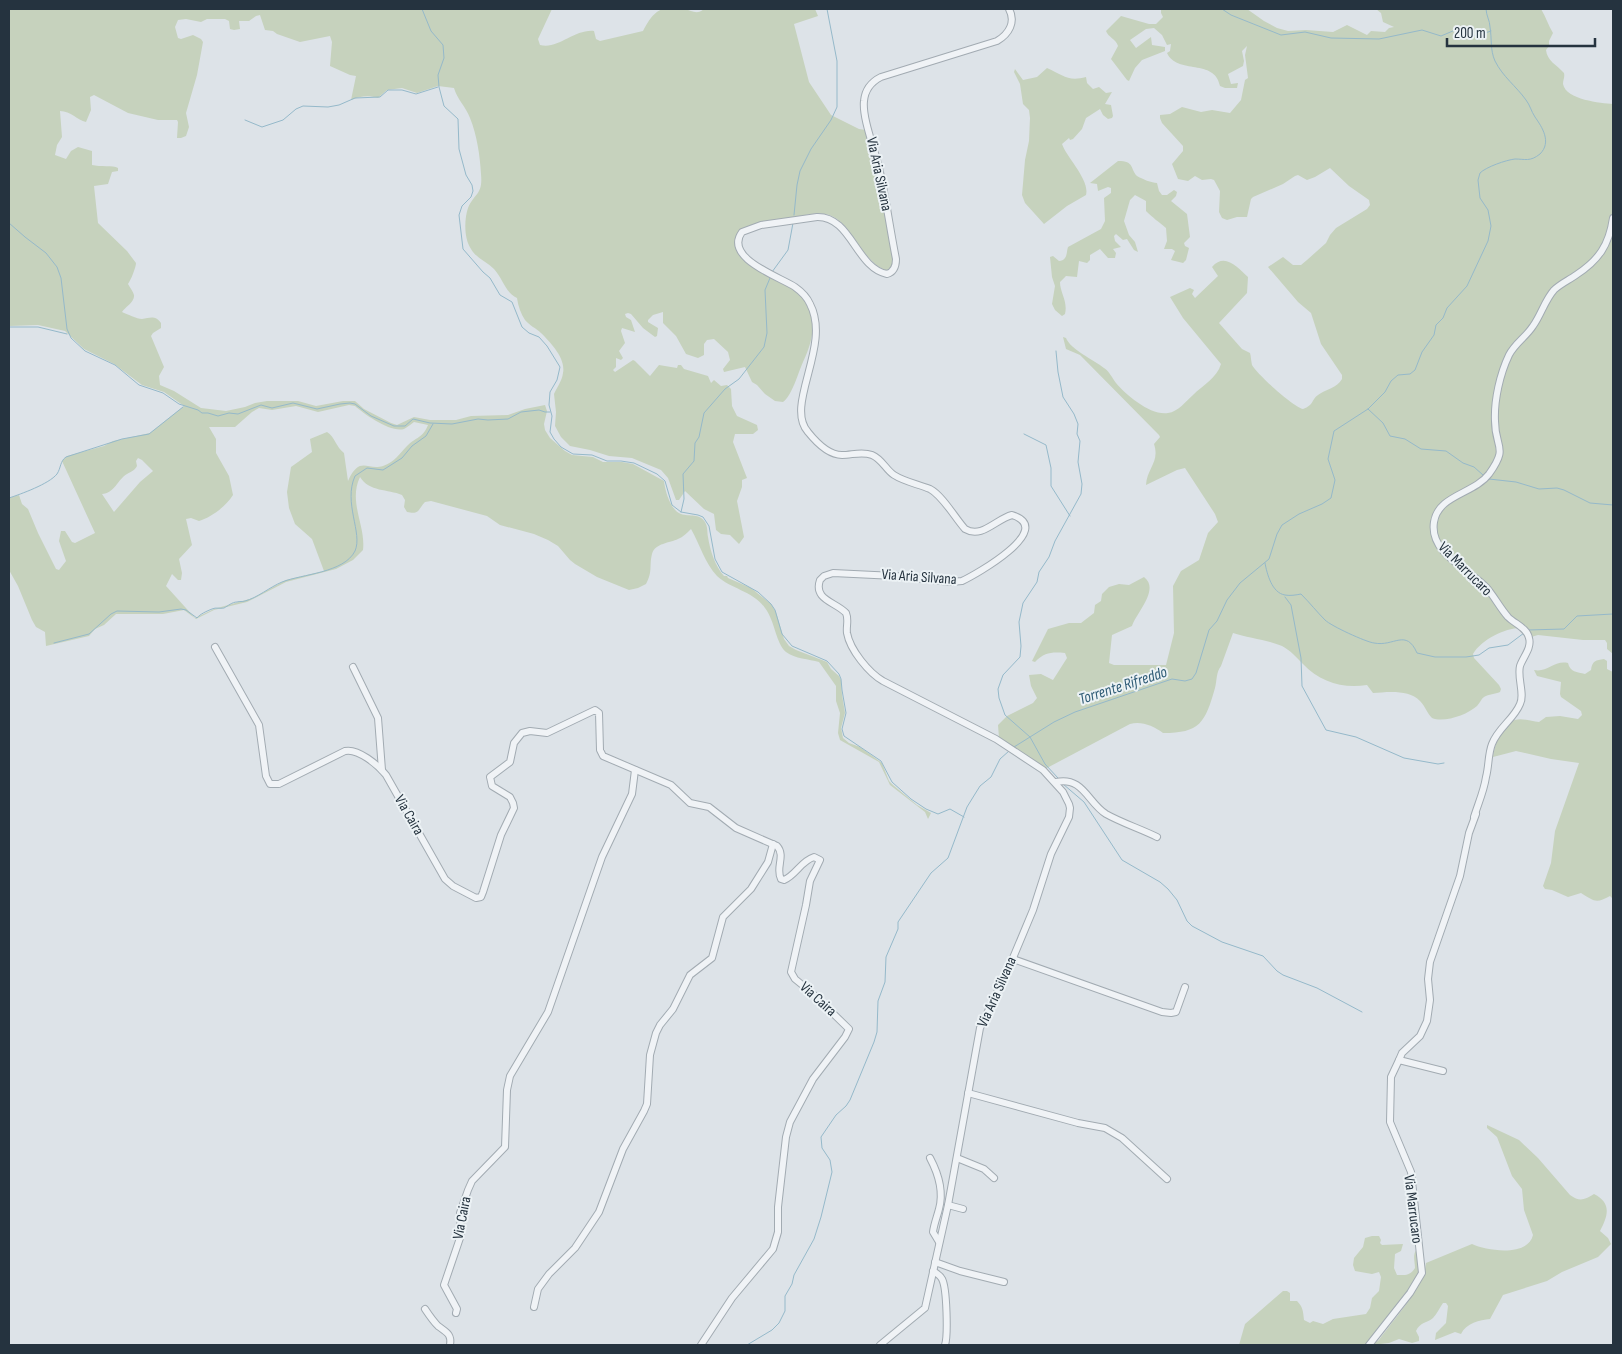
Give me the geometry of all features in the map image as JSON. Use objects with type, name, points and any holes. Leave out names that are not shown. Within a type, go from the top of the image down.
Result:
[{"type":"street","name":"Via Aria Silvana","points":[[880,1345],[924,1308],[948,1205],[980,1028],[1013,959],[1033,910],[1052,854],[1069,817],[1069,804],[1056,782],[1043,770],[996,739],[870,673],[848,636],[846,613],[823,598],[819,592],[818,585],[824,576],[839,573],[951,582],[962,581],[1018,544],[1025,533],[1022,521],[1012,515],[981,531],[970,532],[965,529],[932,491],[897,477],[878,458],[865,453],[838,454],[825,448],[814,438],[804,426],[801,414],[803,395],[816,344],[816,326],[812,309],[800,290],[777,279],[747,258],[739,249],[738,242],[742,232],[754,227],[817,216],[824,217],[839,225],[863,257],[878,271],[887,274],[891,272],[896,265],[896,259],[880,171],[864,113],[866,90],[873,81],[881,77],[997,41],[1006,34],[1011,25],[1012,16],[1009,9]]},
{"type":"street","name":"Via Marrucaro","points":[[1369,1345],[1410,1293],[1422,1273],[1410,1172],[1390,1122],[1391,1077],[1402,1053],[1420,1036],[1427,1021],[1430,1000],[1428,979],[1430,962],[1460,876],[1485,783],[1493,742],[1502,726],[1520,704],[1520,666],[1529,648],[1530,641],[1524,630],[1506,614],[1486,587],[1443,551],[1434,536],[1434,522],[1436,513],[1442,506],[1478,485],[1487,477],[1498,460],[1500,449],[1495,427],[1495,413],[1501,381],[1509,356],[1514,346],[1534,325],[1555,290],[1589,266],[1603,251],[1610,236],[1613,218]]},
{"type":"street","name":"Via Caira","points":[[215,647],[259,724],[267,780],[270,784],[279,784],[347,750],[358,753],[382,770],[406,808],[444,879],[453,886],[478,898],[483,892],[502,835],[514,808],[511,799],[492,786],[490,779],[492,775],[510,762],[513,746],[519,736],[530,730],[547,733],[596,710],[599,713],[602,754],[611,760],[674,786],[690,803],[710,807],[736,828],[774,844],[781,851],[779,875],[781,879],[784,880],[789,877],[808,859],[814,857],[820,860],[810,881],[790,972],[794,979],[811,992],[849,1029],[813,1079],[790,1122],[786,1137],[778,1207],[778,1232],[774,1249],[732,1298],[702,1345]]},
{"type":"street","name":"Via Caira","points":[[353,668],[378,718],[382,770]]},
{"type":"street","name":"Via Caira","points":[[456,1313],[457,1309],[444,1285],[461,1235],[460,1213],[465,1197],[472,1181],[505,1147],[507,1090],[510,1076],[548,1012],[602,857],[632,794],[635,770]]},
{"type":"street","name":"Via Aria Silvana","points":[[1056,782],[1071,783],[1085,791],[1105,814],[1157,837]]},
{"type":"street","points":[[534,1307],[538,1289],[549,1274],[575,1248],[599,1212],[623,1149],[644,1111],[650,1055],[660,1024],[673,1009],[690,975],[712,958],[723,917],[751,889],[768,862],[774,844]]},
{"type":"street","points":[[1013,959],[1162,1012],[1176,1012],[1185,987]]},
{"type":"street","points":[[1399,1060],[1443,1071]]},
{"type":"street","points":[[968,1093],[1078,1123],[1105,1128],[1122,1138],[1167,1179]]},
{"type":"street","name":"Via Aria Silvana","points":[[930,1158],[935,1167],[941,1188],[940,1208],[933,1232],[939,1242]]},
{"type":"street","points":[[957,1158],[984,1169],[994,1178]]},
{"type":"street","points":[[948,1205],[964,1209]]},
{"type":"street","points":[[935,1262],[960,1271],[1004,1282]]},
{"type":"street","points":[[933,1271],[942,1279],[945,1291],[947,1334],[945,1345]]},
{"type":"street","points":[[425,1309],[438,1326],[447,1332],[451,1339],[450,1345]]},
{"type":"green space","points":[[670,8],[697,12],[704,9],[815,9],[818,16],[794,24],[809,82],[831,115],[859,129],[866,130],[877,165],[894,266],[888,271],[878,266],[863,251],[842,223],[834,217],[825,214],[812,214],[763,222],[743,229],[737,235],[735,242],[739,252],[746,260],[764,274],[798,293],[810,310],[813,330],[808,351],[792,390],[783,402],[775,401],[765,394],[752,382],[745,367],[724,372],[723,369],[730,360],[728,352],[714,339],[707,340],[704,344],[704,355],[698,358],[686,354],[676,336],[663,323],[663,312],[653,315],[648,320],[648,322],[658,328],[657,336],[655,337],[643,328],[631,314],[625,314],[631,320],[635,332],[622,328],[621,331],[625,343],[619,351],[623,358],[621,360],[616,358],[616,367],[613,370],[615,372],[633,360],[650,376],[659,365],[677,368],[678,365],[681,365],[684,369],[708,376],[711,383],[714,380],[721,386],[727,385],[731,389],[732,406],[737,416],[757,425],[758,430],[753,434],[735,434],[733,442],[747,478],[742,480],[742,487],[737,501],[744,537],[739,544],[730,535],[721,534],[716,530],[714,514],[704,509],[685,491],[679,500],[676,500],[668,478],[661,470],[632,458],[609,456],[570,446],[561,437],[555,426],[554,394],[563,373],[560,356],[545,337],[525,320],[517,298],[507,289],[494,269],[473,252],[467,240],[465,224],[467,213],[468,208],[480,190],[481,167],[472,125],[454,88],[438,86],[417,93],[402,88],[387,90],[378,98],[364,96],[351,100],[356,76],[330,66],[332,42],[330,36],[300,42],[273,31],[265,30],[260,15],[249,21],[239,21],[240,29],[234,30],[230,29],[229,21],[225,19],[207,19],[201,22],[186,19],[178,20],[175,27],[178,38],[181,39],[193,35],[203,42],[197,75],[186,113],[189,127],[186,136],[177,138],[177,120],[158,120],[128,113],[94,95],[90,97],[91,110],[86,122],[67,112],[60,111],[62,137],[57,145],[55,155],[66,159],[71,151],[78,147],[92,151],[92,165],[118,168],[118,171],[112,172],[108,184],[94,186],[98,223],[127,251],[136,263],[128,284],[134,294],[134,298],[122,312],[140,319],[154,318],[161,323],[161,328],[151,336],[164,367],[159,376],[160,385],[174,391],[201,408],[226,411],[267,401],[298,401],[316,406],[343,401],[355,401],[364,409],[397,425],[414,417],[430,420],[456,420],[471,416],[508,415],[545,405],[547,411],[544,424],[545,430],[550,438],[565,451],[572,455],[593,457],[603,462],[633,464],[664,481],[669,499],[677,512],[703,519],[707,526],[713,558],[724,576],[751,588],[771,604],[776,612],[784,639],[789,646],[827,662],[831,669],[839,676],[845,713],[841,728],[843,738],[849,743],[860,747],[882,763],[889,781],[917,805],[931,813],[928,819],[925,812],[890,785],[879,762],[840,740],[838,733],[840,713],[836,701],[836,686],[819,662],[786,652],[780,644],[765,608],[748,594],[717,576],[706,560],[691,529],[680,538],[656,548],[652,554],[650,572],[646,584],[629,590],[597,577],[575,564],[558,546],[534,534],[500,525],[487,516],[431,501],[425,502],[417,512],[407,512],[402,495],[374,488],[360,477],[357,486],[356,505],[362,532],[363,550],[353,560],[336,569],[286,582],[247,602],[214,610],[196,619],[184,610],[163,614],[116,614],[104,625],[95,629],[89,636],[46,646],[45,632],[36,627],[9,570],[9,498],[19,495],[22,504],[28,509],[56,569],[59,570],[66,561],[59,541],[61,531],[65,531],[72,542],[75,543],[95,533],[62,461],[67,456],[104,446],[113,441],[150,433],[184,406],[164,392],[142,385],[114,364],[84,349],[65,331],[38,325],[9,326],[9,9],[552,9],[538,39],[540,45],[547,46],[587,31],[594,31],[596,39],[600,41],[643,31],[655,14]],"holes":[[[349,405],[355,406],[371,418],[392,428],[404,429],[414,422],[428,425],[422,435],[410,443],[391,462],[377,467],[360,466],[356,468],[348,481],[344,453],[330,434],[327,432],[310,439],[312,452],[291,467],[287,492],[289,508],[295,524],[312,539],[324,571],[286,580],[253,598],[214,609],[195,618],[166,586],[172,574],[178,580],[181,580],[182,573],[179,559],[192,545],[186,519],[191,518],[199,521],[209,517],[223,507],[233,495],[229,476],[216,453],[216,439],[209,427],[235,427],[259,408],[272,410],[296,406],[318,412]],[[138,458],[153,471],[140,482],[114,512],[102,494],[110,492],[124,476],[135,469]]]},
{"type":"green space","points":[[1161,9],[1247,9],[1277,28],[1288,31],[1333,32],[1347,25],[1367,35],[1371,31],[1385,32],[1389,28],[1394,27],[1383,22],[1381,13],[1376,9],[1541,9],[1553,33],[1546,50],[1547,54],[1550,60],[1564,73],[1563,84],[1566,89],[1570,94],[1585,100],[1613,104],[1613,654],[1607,649],[1605,640],[1583,640],[1538,635],[1531,637],[1520,628],[1507,630],[1487,640],[1473,654],[1474,658],[1499,685],[1500,692],[1484,697],[1477,706],[1462,715],[1449,719],[1437,719],[1432,718],[1415,697],[1398,692],[1373,693],[1367,685],[1349,686],[1332,683],[1310,670],[1282,646],[1233,633],[1218,671],[1208,710],[1199,724],[1193,728],[1175,733],[1163,733],[1147,725],[1139,723],[1130,724],[1045,769],[999,738],[998,725],[1007,716],[1033,703],[1037,698],[1031,686],[1029,675],[1041,674],[1053,680],[1067,658],[1065,653],[1052,653],[1045,654],[1035,662],[1032,661],[1048,629],[1069,623],[1081,623],[1094,613],[1095,605],[1101,601],[1102,594],[1109,587],[1119,584],[1129,585],[1144,577],[1150,588],[1146,601],[1132,626],[1112,635],[1109,663],[1114,665],[1166,665],[1174,633],[1173,586],[1181,571],[1199,560],[1208,533],[1218,522],[1215,514],[1185,468],[1146,485],[1155,456],[1154,444],[1160,437],[1159,435],[1080,355],[1066,349],[1063,337],[1077,350],[1106,370],[1120,388],[1139,404],[1161,413],[1175,411],[1213,377],[1221,364],[1183,318],[1170,297],[1190,288],[1194,290],[1192,294],[1195,298],[1218,276],[1212,267],[1217,263],[1226,261],[1236,266],[1248,277],[1247,293],[1219,323],[1242,349],[1250,353],[1252,365],[1261,375],[1284,397],[1303,409],[1309,406],[1318,395],[1342,379],[1342,375],[1321,344],[1311,313],[1298,302],[1268,267],[1283,257],[1293,265],[1301,265],[1326,243],[1336,228],[1367,209],[1370,205],[1369,200],[1349,186],[1330,168],[1307,180],[1298,175],[1295,176],[1283,184],[1253,197],[1247,217],[1227,220],[1222,218],[1219,212],[1220,191],[1214,180],[1202,180],[1195,176],[1188,181],[1178,179],[1172,164],[1183,151],[1183,146],[1162,123],[1160,115],[1170,114],[1182,107],[1201,112],[1212,110],[1230,113],[1241,100],[1245,80],[1248,78],[1245,55],[1247,46],[1242,51],[1243,66],[1228,74],[1231,84],[1238,83],[1237,88],[1225,88],[1220,86],[1217,77],[1211,72],[1179,64],[1172,60],[1167,53],[1170,51],[1171,44],[1167,45],[1162,35],[1154,28],[1146,29],[1130,40],[1136,48],[1151,37],[1152,45],[1165,47],[1165,51],[1142,60],[1135,68],[1129,81],[1111,59],[1118,46],[1106,31],[1121,16],[1149,24],[1156,24],[1163,17]]},
{"type":"green space","points":[[1047,68],[1070,78],[1086,77],[1087,83],[1093,89],[1099,87],[1106,93],[1112,92],[1105,104],[1111,105],[1112,118],[1108,119],[1100,109],[1086,118],[1082,129],[1073,139],[1070,140],[1069,138],[1062,144],[1085,183],[1086,195],[1067,206],[1044,224],[1025,203],[1022,195],[1030,118],[1029,110],[1023,104],[1020,84],[1014,72],[1015,69],[1023,80],[1037,77]]},
{"type":"green space","points":[[1118,161],[1130,164],[1137,176],[1157,183],[1162,195],[1167,195],[1174,190],[1177,192],[1171,201],[1187,214],[1190,237],[1184,243],[1189,248],[1186,260],[1183,263],[1171,260],[1175,251],[1164,249],[1167,241],[1166,228],[1146,211],[1146,201],[1135,195],[1130,200],[1124,221],[1138,252],[1134,250],[1127,239],[1123,240],[1116,234],[1114,236],[1115,241],[1121,247],[1113,249],[1116,253],[1115,258],[1108,258],[1100,249],[1090,255],[1090,260],[1087,263],[1079,261],[1077,277],[1066,276],[1060,282],[1066,309],[1065,314],[1062,316],[1055,310],[1052,304],[1055,286],[1050,257],[1053,256],[1059,261],[1064,259],[1068,247],[1101,229],[1105,221],[1104,198],[1111,193],[1111,188],[1108,187],[1098,191],[1097,184],[1090,183]]},
{"type":"green space","points":[[1604,659],[1607,661],[1607,669],[1613,672],[1613,899],[1610,896],[1598,901],[1592,900],[1581,893],[1568,897],[1545,889],[1543,886],[1551,863],[1555,831],[1579,763],[1516,751],[1493,757],[1495,746],[1502,730],[1510,722],[1521,719],[1539,722],[1546,717],[1560,716],[1578,719],[1582,715],[1581,711],[1561,697],[1561,682],[1537,676],[1534,670],[1543,670],[1559,663],[1568,663],[1574,671],[1585,674],[1591,670],[1595,661]]},
{"type":"green space","points":[[1487,1125],[1519,1140],[1538,1158],[1570,1195],[1577,1199],[1585,1199],[1594,1194],[1604,1201],[1607,1210],[1600,1231],[1608,1238],[1611,1244],[1598,1257],[1562,1272],[1547,1281],[1503,1295],[1490,1319],[1478,1321],[1466,1327],[1461,1334],[1455,1332],[1435,1340],[1436,1333],[1446,1323],[1448,1306],[1446,1303],[1443,1303],[1436,1315],[1422,1324],[1416,1331],[1419,1341],[1412,1343],[1399,1339],[1389,1343],[1372,1345],[1379,1340],[1414,1293],[1424,1273],[1426,1263],[1472,1244],[1487,1249],[1506,1250],[1523,1247],[1530,1242],[1533,1235],[1524,1210],[1522,1189],[1512,1176],[1497,1137],[1487,1128]]},
{"type":"green space","points":[[1379,1236],[1382,1245],[1403,1244],[1401,1251],[1395,1254],[1394,1268],[1397,1275],[1413,1271],[1417,1249],[1420,1269],[1417,1278],[1404,1298],[1366,1345],[1239,1345],[1245,1324],[1283,1291],[1290,1293],[1290,1301],[1297,1301],[1299,1303],[1304,1320],[1310,1323],[1313,1321],[1323,1324],[1333,1319],[1366,1314],[1370,1308],[1372,1298],[1379,1291],[1381,1277],[1379,1272],[1372,1274],[1355,1271],[1353,1265],[1354,1258],[1363,1247],[1365,1238]]},
{"type":"waterway","points":[[422,9],[431,31],[443,45],[444,58],[438,75],[439,87],[444,106],[458,119],[459,149],[466,175],[472,185],[471,197],[462,206],[459,215],[463,249],[490,278],[500,295],[512,302],[522,327],[529,333],[539,337],[560,367],[557,380],[550,392],[549,405],[552,416],[550,432],[554,439],[561,447],[573,454],[592,455],[607,461],[634,463],[657,474],[665,481],[672,505],[681,512],[703,517],[709,526],[715,559],[722,572],[758,592],[771,604],[775,610],[782,634],[792,646],[827,661],[839,674],[846,713],[842,729],[844,736],[881,761],[892,782],[911,799],[938,814],[950,809],[964,817]]},
{"type":"waterway","points":[[794,215],[800,171],[837,107],[837,61],[827,9]]},
{"type":"waterway","points":[[1222,9],[1231,15],[1281,35],[1305,32],[1331,38],[1379,39],[1422,30],[1441,36],[1460,28],[1476,36],[1491,31]]},
{"type":"waterway","name":"Torrente Rifreddo","points":[[1014,747],[1054,722],[1075,712],[1172,679],[1185,681],[1192,679],[1196,673],[1209,630],[1217,621],[1227,600],[1240,583],[1269,559],[1282,525],[1331,498],[1335,480],[1328,459],[1334,431],[1368,409],[1398,375],[1410,374],[1415,370],[1422,352],[1434,335],[1436,325],[1443,318],[1447,308],[1467,286],[1488,241],[1491,226],[1488,210],[1480,198],[1478,180],[1480,173],[1491,166],[1507,161],[1533,158],[1544,149],[1546,140],[1543,130],[1527,102],[1495,61],[1492,53],[1490,25],[1486,9]]},
{"type":"waterway","points":[[245,120],[262,127],[283,120],[296,109],[303,106],[328,107],[339,105],[355,98],[380,97],[388,90],[402,90],[416,94],[438,87]]},
{"type":"waterway","points":[[9,223],[46,253],[57,267],[61,278],[67,329],[71,338],[85,351],[115,365],[139,385],[163,393],[179,404],[202,413],[218,416],[229,413],[238,414],[261,405],[272,408],[293,403],[317,409],[350,403],[355,404],[371,416],[394,426],[405,426],[413,419],[430,423],[452,424],[478,419],[508,419],[521,412],[539,410],[550,412]]},
{"type":"waterway","points":[[772,272],[788,250],[793,223]]},
{"type":"waterway","points":[[681,512],[684,499],[683,474],[694,461],[695,443],[699,437],[704,413],[725,389],[739,379],[764,347],[767,333],[765,290],[770,278]]},
{"type":"waterway","points":[[9,327],[38,327],[67,334]]},
{"type":"waterway","points":[[1056,351],[1063,397],[1078,424],[1077,434],[1080,441],[1078,462],[1082,484],[1081,494],[1055,541],[1049,557],[1039,572],[1037,582],[1023,603],[1019,622],[1020,657],[1003,675],[998,689],[1005,715],[1030,737],[1045,764],[1058,778]]},
{"type":"waterway","points":[[9,498],[53,478],[66,457],[122,439],[149,434],[183,407]]},
{"type":"waterway","points":[[1368,409],[1383,423],[1390,436],[1405,439],[1421,449],[1446,451],[1463,463],[1474,467],[1483,475]]},
{"type":"waterway","points":[[54,643],[89,634],[117,611],[159,612],[181,609],[186,610],[197,618],[213,608],[224,608],[233,603],[250,600],[290,579],[322,572],[342,564],[350,558],[357,544],[351,497],[355,476],[367,468],[383,470],[402,458],[412,446],[426,436],[433,424]]},
{"type":"waterway","points":[[1024,434],[1046,445],[1051,468],[1051,486],[1070,516]]},
{"type":"waterway","points":[[1489,479],[1516,482],[1539,489],[1557,488],[1590,503],[1613,505]]},
{"type":"waterway","points":[[1265,563],[1273,587],[1280,594],[1301,594],[1328,623],[1370,642],[1381,644],[1404,640],[1408,641],[1417,653],[1435,657],[1466,657],[1479,655],[1489,648],[1508,645],[1524,633]]},
{"type":"waterway","points":[[1285,597],[1291,605],[1301,658],[1302,686],[1326,730],[1356,737],[1404,758],[1438,764],[1444,763]]},
{"type":"waterway","points":[[1528,630],[1564,629],[1577,616],[1613,614]]},
{"type":"waterway","name":"Torrente Rifreddo","points":[[747,1345],[772,1330],[779,1323],[785,1311],[785,1296],[792,1284],[794,1275],[814,1239],[832,1172],[830,1160],[822,1148],[821,1137],[836,1115],[850,1100],[874,1042],[877,1032],[878,1001],[885,982],[886,957],[898,929],[898,922],[931,873],[948,858],[967,807],[980,786],[991,777],[1000,759],[1009,751]]},
{"type":"waterway","points":[[1063,784],[1084,802],[1122,860],[1160,882],[1168,889],[1177,900],[1187,921],[1192,926],[1222,942],[1263,956],[1283,975],[1317,988],[1362,1012]]}]
